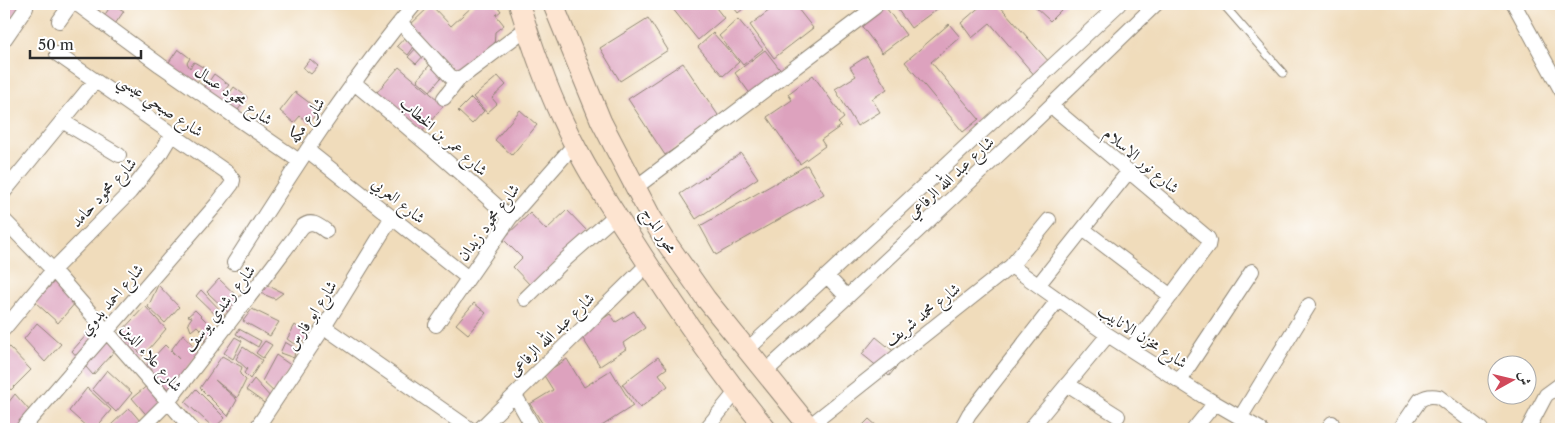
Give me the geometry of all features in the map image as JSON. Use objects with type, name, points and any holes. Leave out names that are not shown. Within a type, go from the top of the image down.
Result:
[{"type":"main road","name":"محور المرج","points":[[518,4],[548,87],[574,145],[680,315],[736,392],[766,429]]},
{"type":"main road","name":"محور المرج","points":[[553,4],[601,121],[659,231],[686,272],[721,318],[810,428]]},
{"type":"street","points":[[59,21],[71,4]]},
{"type":"street","name":"شارع محمود عسال","points":[[76,4],[298,162]]},
{"type":"street","name":"شارع مكه","points":[[234,263],[298,162],[353,82],[415,4]]},
{"type":"street","name":"شارع عبد الله الرفاعي","points":[[747,350],[1119,4]]},
{"type":"street","name":"شارع عبد الله الرفاعي","points":[[765,372],[1051,106],[1156,4]]},
{"type":"street","points":[[1514,4],[1561,90]]},
{"type":"street","points":[[635,188],[875,6]]},
{"type":"street","points":[[4,40],[26,8]]},
{"type":"street","points":[[400,22],[451,77],[459,78]]},
{"type":"street","points":[[444,98],[459,78],[526,28]]},
{"type":"street","name":"شارع صبحي عيسي","points":[[57,54],[228,173],[232,184],[227,191]]},
{"type":"street","points":[[4,192],[95,81]]},
{"type":"street","name":"شارع عمر بن الخطاب","points":[[353,82],[444,158],[510,218]]},
{"type":"street","name":"شارع نور الاسلام","points":[[1051,106],[1210,241],[1171,296]]},
{"type":"street","points":[[62,121],[118,155]]},
{"type":"street","name":"شارع محمود حامد","points":[[4,329],[53,270],[130,192],[160,154],[172,134]]},
{"type":"street","name":"شارع محمود زيدان","points":[[436,325],[510,218],[574,145]]},
{"type":"street","name":"شارع العربي","points":[[307,150],[468,278]]},
{"type":"street","points":[[1039,284],[1129,171]]},
{"type":"street","name":"شارع احمد بدوي","points":[[22,429],[227,191]]},
{"type":"street","points":[[525,299],[567,258],[616,215]]},
{"type":"street","name":"شارع ابو فارس","points":[[262,427],[392,217]]},
{"type":"street","name":"شارع علاء الدين","points":[[4,220],[53,270],[192,429]]},
{"type":"street","name":"شارع محمد شريف","points":[[810,428],[1011,266],[1049,220]]},
{"type":"street","name":"شارع رشدي يوسف","points":[[141,429],[168,402],[302,226],[312,222],[326,232]]},
{"type":"street","points":[[1083,229],[1171,296],[1131,349]]},
{"type":"street","name":"شارع عبد الله الرفاعى","points":[[480,429],[648,264]]},
{"type":"street","name":"شارع مخزن الانابيب","points":[[1011,266],[1039,284],[1058,300],[1108,335],[1179,381],[1260,429]]},
{"type":"street","points":[[1179,381],[1252,271]]},
{"type":"street","points":[[826,276],[847,297]]},
{"type":"street","points":[[963,427],[969,414],[1058,300]]},
{"type":"street","points":[[1240,418],[1309,306]]},
{"type":"street","points":[[324,327],[470,429]]},
{"type":"street","points":[[1030,429],[1108,335]]},
{"type":"street","points":[[1067,384],[1118,416]]},
{"type":"street","points":[[1528,429],[1546,396],[1558,390]]},
{"type":"street","points":[[706,429],[736,392]]},
{"type":"street","points":[[515,395],[534,429]]},
{"type":"street","points":[[1400,429],[1420,400],[1424,397],[1434,396],[1481,429]]},
{"type":"street","points":[[1194,429],[1215,403]]},
{"type":"lane","points":[[1223,4],[1283,73]]},
{"type":"building","points":[[4,4],[23,4],[4,30]]},
{"type":"building","points":[[81,4],[103,4],[96,14]]},
{"type":"building","points":[[112,4],[124,11],[113,27],[102,19]]},
{"type":"building","points":[[475,4],[496,4],[501,11],[496,15],[504,25],[495,32],[494,49],[459,76],[409,26],[431,5],[451,26]]},
{"type":"building","points":[[677,4],[713,4],[724,18],[698,40],[672,8]]},
{"type":"building","points":[[731,4],[749,4],[738,13]]},
{"type":"building","points":[[778,4],[794,4],[813,28],[774,58],[750,25]]},
{"type":"building","points":[[907,4],[944,4],[911,28],[898,10]]},
{"type":"building","points":[[983,4],[998,4],[1050,63],[1036,77],[990,23],[972,38],[961,23]]},
{"type":"building","points":[[1032,4],[1067,4],[1050,21]]},
{"type":"building","points":[[884,5],[906,35],[882,53],[860,24]]},
{"type":"building","points":[[648,18],[668,50],[620,81],[600,48]]},
{"type":"building","points":[[738,19],[763,49],[743,65],[719,36]]},
{"type":"building","points":[[949,24],[960,37],[931,62],[979,119],[963,132],[905,62]]},
{"type":"building","points":[[713,33],[739,62],[723,76],[698,47]]},
{"type":"building","points":[[407,35],[417,43],[408,55],[397,46]]},
{"type":"building","points":[[417,47],[425,54],[416,64],[408,57]]},
{"type":"building","points":[[178,49],[190,58],[187,63],[190,68],[194,62],[206,69],[195,85],[167,65]]},
{"type":"building","points":[[765,50],[782,72],[751,95],[735,73]]},
{"type":"building","points":[[867,56],[887,89],[872,99],[880,112],[857,126],[835,89],[856,76],[850,67]]},
{"type":"building","points":[[310,59],[318,66],[311,74],[303,68]]},
{"type":"building","points":[[433,61],[446,72],[430,91],[417,80]]},
{"type":"building","points":[[683,63],[720,118],[665,155],[628,99]]},
{"type":"building","points":[[399,67],[444,105],[422,132],[376,93]]},
{"type":"building","points":[[214,74],[229,85],[224,91],[229,94],[234,87],[247,97],[236,113],[203,90]]},
{"type":"building","points":[[813,75],[844,118],[838,123],[841,126],[821,140],[825,146],[800,164],[767,117],[792,100],[788,94]]},
{"type":"building","points":[[498,76],[506,85],[492,98],[497,104],[487,113],[473,97]]},
{"type":"building","points":[[295,92],[319,110],[309,123],[300,116],[294,123],[280,111]]},
{"type":"building","points":[[471,98],[484,111],[472,124],[458,111]]},
{"type":"building","points":[[520,110],[537,125],[512,155],[495,140]]},
{"type":"building","points":[[741,153],[758,178],[696,219],[680,194]]},
{"type":"building","points":[[807,165],[824,194],[716,255],[700,226]]},
{"type":"building","points":[[567,210],[588,232],[531,286],[513,267],[522,258],[503,239],[530,213],[546,230]]},
{"type":"building","points":[[219,279],[242,301],[230,314],[207,292]]},
{"type":"building","points":[[55,281],[76,302],[58,323],[35,302]]},
{"type":"building","points":[[265,284],[283,293],[275,299],[258,292]]},
{"type":"building","points":[[158,285],[179,307],[165,323],[148,307]]},
{"type":"building","points":[[201,290],[225,315],[221,320],[196,296]]},
{"type":"building","points":[[474,303],[486,313],[468,334],[456,324]]},
{"type":"building","points":[[145,306],[166,329],[143,356],[120,333]]},
{"type":"building","points":[[252,309],[279,322],[270,336],[243,321]]},
{"type":"building","points":[[195,310],[216,331],[206,344],[204,340],[207,336],[197,326],[191,331],[188,323],[192,317],[188,316]]},
{"type":"building","points":[[634,311],[645,328],[623,343],[626,349],[600,366],[580,334],[610,314],[616,322]]},
{"type":"building","points":[[37,323],[61,344],[45,362],[24,339]]},
{"type":"building","points":[[97,323],[118,347],[93,375],[72,351]]},
{"type":"building","points":[[295,325],[312,338],[309,347],[302,340],[294,344],[287,339]]},
{"type":"building","points":[[239,329],[261,341],[258,347],[236,334]]},
{"type":"building","points":[[183,334],[199,352],[170,392],[147,364],[165,345],[179,359],[171,350]]},
{"type":"building","points":[[235,337],[242,341],[233,359],[224,353]]},
{"type":"building","points":[[876,337],[903,359],[889,376],[862,354]]},
{"type":"building","points":[[265,341],[272,345],[263,358],[256,353]]},
{"type":"building","points":[[285,342],[295,348],[294,358],[280,353]]},
{"type":"building","points":[[8,346],[31,370],[11,390],[4,383],[4,351]]},
{"type":"building","points":[[243,347],[262,360],[250,379],[244,373],[247,369],[236,359]]},
{"type":"building","points":[[276,355],[292,366],[275,393],[262,381]]},
{"type":"building","points":[[222,356],[242,367],[240,374],[246,380],[237,398],[215,380],[237,400],[228,416],[200,388]]},
{"type":"building","points":[[658,357],[667,368],[659,374],[668,386],[640,408],[622,384]]},
{"type":"building","points":[[567,359],[584,387],[611,370],[633,406],[597,429],[546,429],[530,404],[553,390],[543,374]]},
{"type":"building","points":[[107,370],[132,393],[116,412],[92,389]]},
{"type":"building","points":[[254,379],[272,399],[267,405],[246,390]]},
{"type":"building","points":[[148,385],[163,404],[150,419],[132,398]]},
{"type":"building","points":[[87,388],[111,410],[95,429],[89,429],[69,411]]},
{"type":"building","points":[[196,389],[225,418],[214,428],[185,402]]},
{"type":"building","points":[[15,394],[36,418],[28,429],[12,429],[4,422],[4,408]]},
{"type":"building","points":[[129,408],[141,422],[134,429],[115,429],[111,425]]},
{"type":"building","points":[[869,419],[878,427],[876,429],[859,429]]}]
